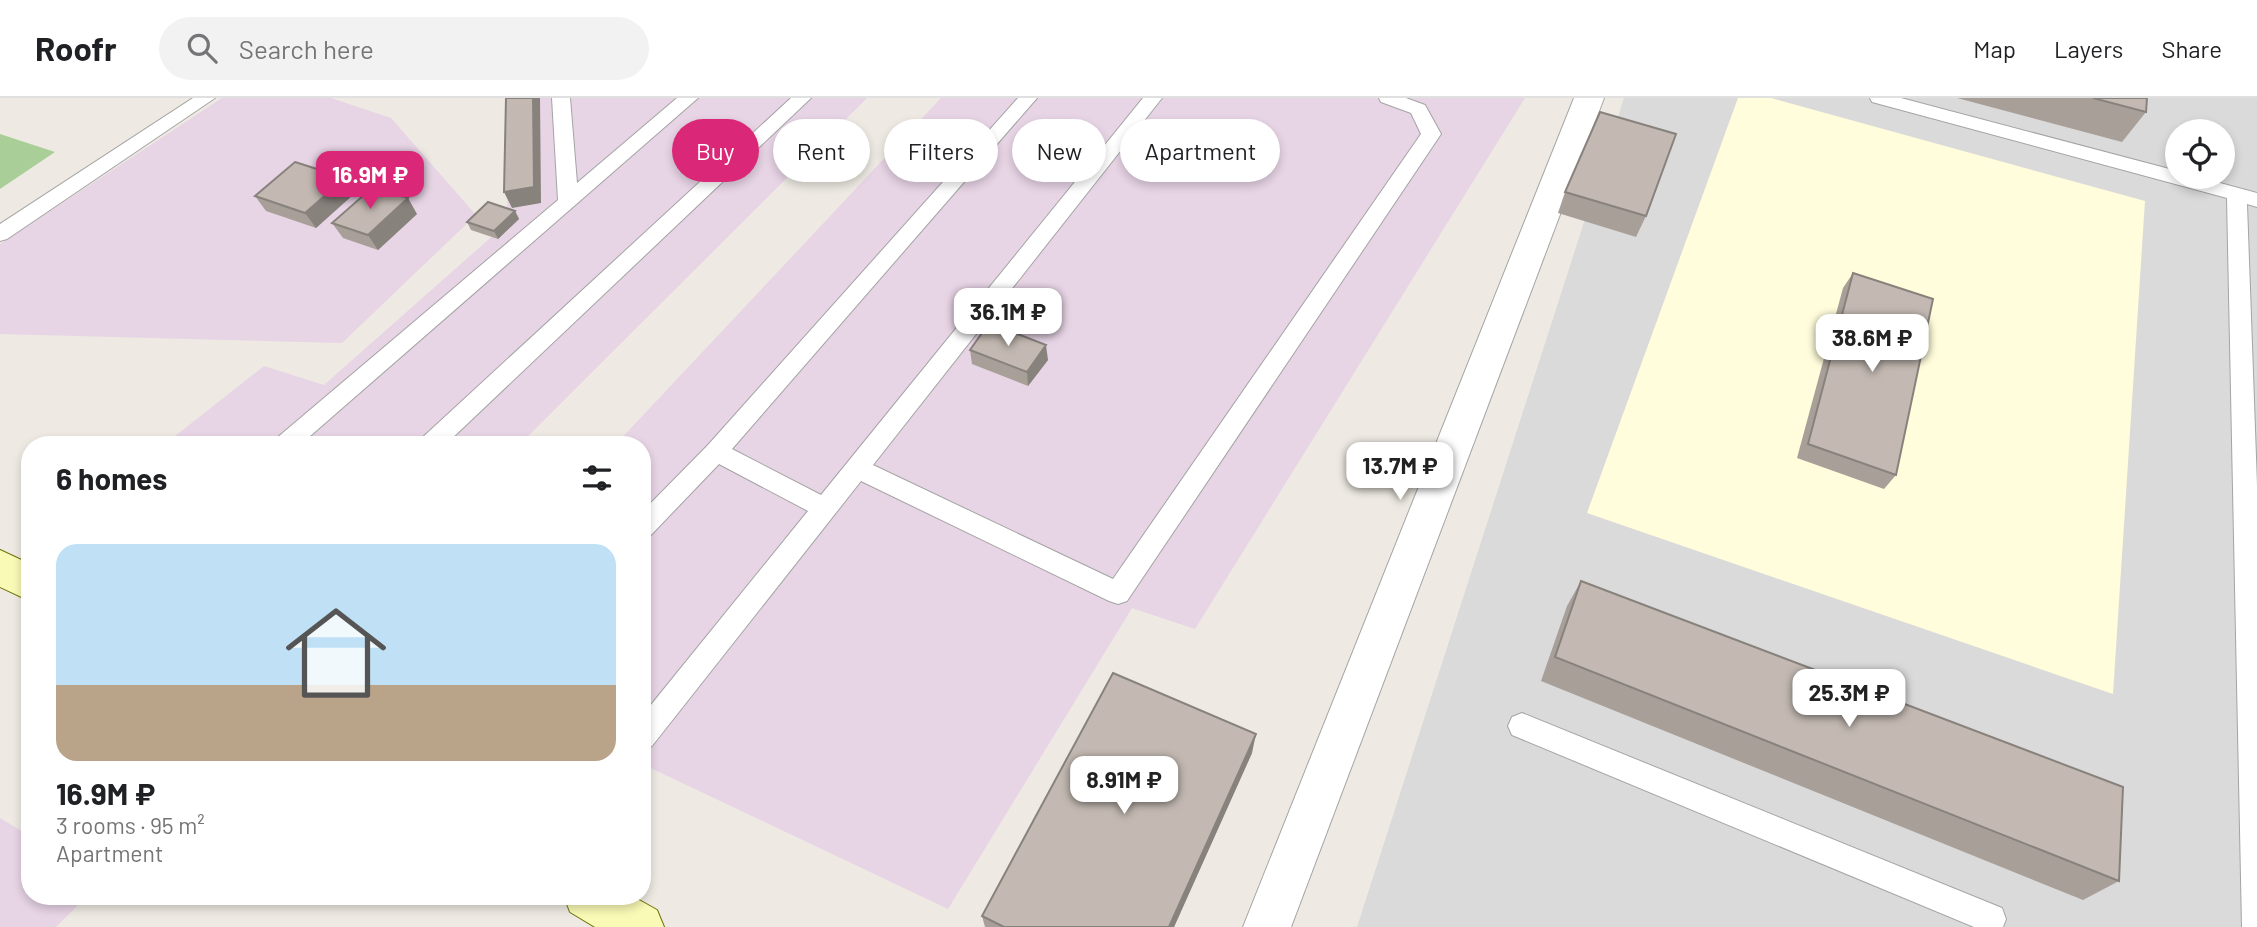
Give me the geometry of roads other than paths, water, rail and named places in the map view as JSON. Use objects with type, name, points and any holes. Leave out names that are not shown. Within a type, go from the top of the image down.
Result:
[{"type":"main road","points":[[0,568],[21,579]]},
{"type":"main road","points":[[602,905],[640,927]]},
{"type":"street","points":[[1267,927],[1589,98]]},
{"type":"lane","points":[[0,234],[206,98]]},
{"type":"lane","points":[[561,98],[568,201]]},
{"type":"lane","points":[[295,436],[689,98]]},
{"type":"lane","points":[[440,436],[802,98]]},
{"type":"lane","points":[[651,519],[716,452],[1028,98]]},
{"type":"lane","points":[[651,726],[1153,98]]},
{"type":"lane","points":[[856,468],[1118,593],[1431,134],[1418,108],[1388,98]]},
{"type":"lane","points":[[1879,98],[2247,197],[2257,927]]},
{"type":"lane","points":[[716,452],[825,508]]},
{"type":"lane","points":[[1522,726],[1997,924]]}]
